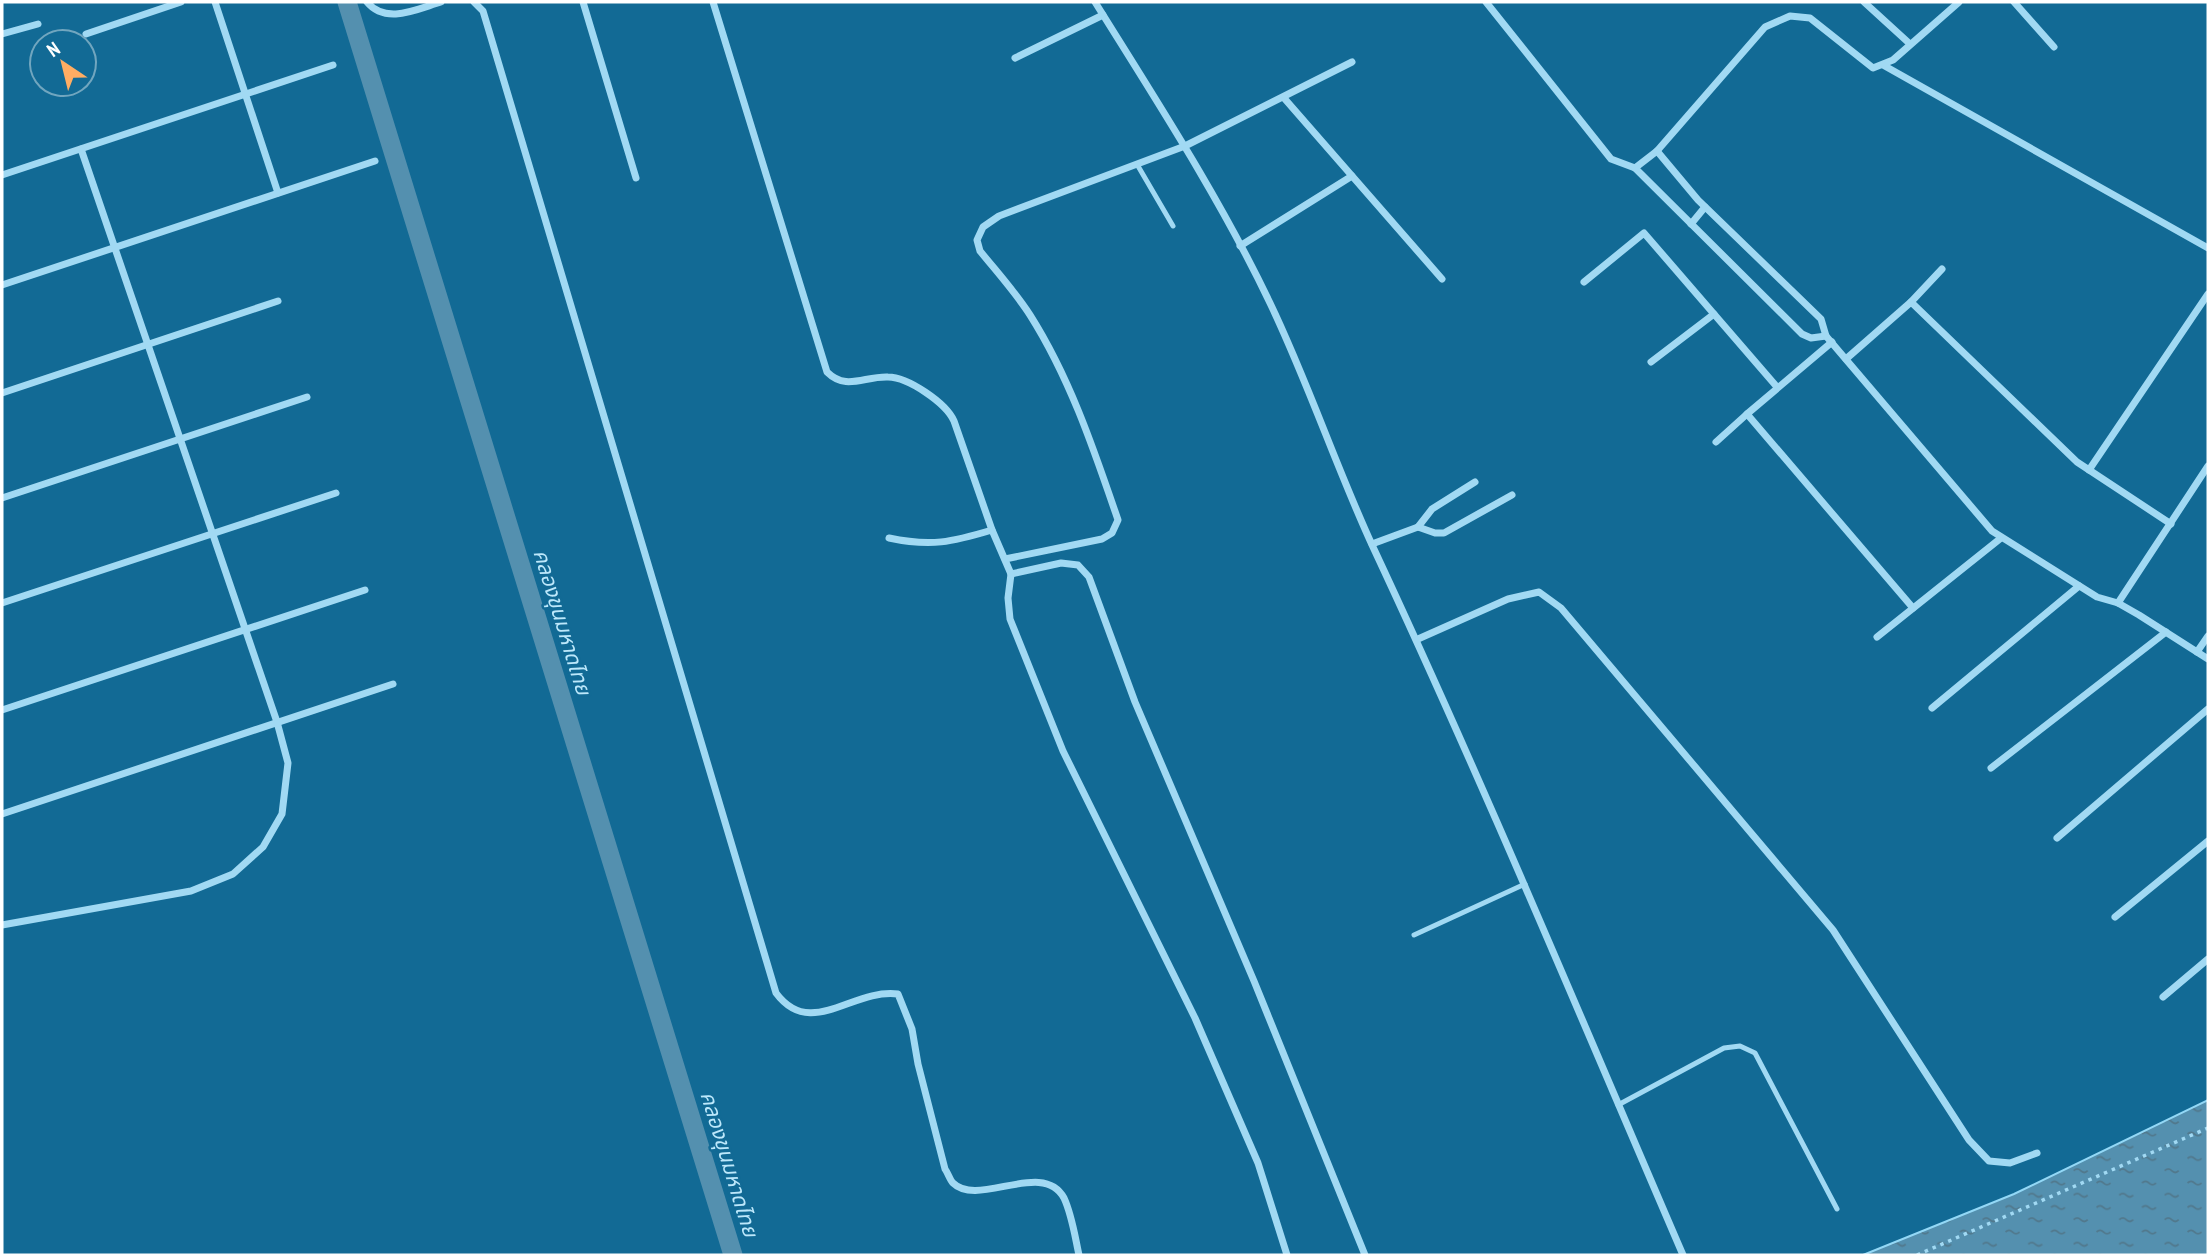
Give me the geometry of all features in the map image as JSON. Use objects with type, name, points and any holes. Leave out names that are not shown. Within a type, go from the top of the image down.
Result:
[{"type":"street","points":[[98,30],[181,2]]},
{"type":"street","points":[[215,2],[278,193]]},
{"type":"street","points":[[367,2],[385,14],[399,14],[441,2]]},
{"type":"street","points":[[474,2],[483,11],[776,993],[786,1007],[809,1015],[881,992],[898,994],[912,1029],[918,1064],[945,1169],[953,1183],[965,1190],[1040,1182],[1054,1185],[1063,1196],[1079,1255]]},
{"type":"street","points":[[583,2],[636,178]]},
{"type":"street","points":[[713,2],[827,372],[836,381],[847,383],[893,377],[939,400],[949,409],[992,530],[1012,574],[1008,598],[1010,619],[1063,751],[1195,1018],[1258,1163],[1287,1255]]},
{"type":"street","points":[[1095,2],[1185,146],[1270,302],[1372,544],[1418,639],[1683,1255]]},
{"type":"street","points":[[1864,2],[1910,44]]},
{"type":"street","points":[[1635,167],[1657,151],[1765,27],[1790,16],[1810,18],[1873,68],[1883,65],[1959,2]]},
{"type":"street","points":[[2014,2],[2054,47]]},
{"type":"street","points":[[1488,3],[1611,159],[1635,167],[1802,334],[1811,338],[1829,339]]},
{"type":"street","points":[[1015,58],[1103,15]]},
{"type":"street","points":[[2,34],[38,24]]},
{"type":"street","points":[[1005,559],[1102,539],[1112,533],[1118,520],[1091,443],[1061,372],[1030,315],[980,251],[977,240],[983,227],[999,216],[1138,166],[1185,146],[1352,62]]},
{"type":"street","points":[[2,175],[333,65]]},
{"type":"street","points":[[1883,65],[2208,248]]},
{"type":"street","points":[[1284,98],[1442,279]]},
{"type":"street","points":[[2,925],[191,891],[233,874],[263,847],[282,814],[288,763],[277,722],[81,149]]},
{"type":"street","points":[[1657,151],[1705,207],[1821,319],[1829,339],[1983,523],[2001,538],[2097,597],[2118,603],[2208,660]]},
{"type":"street","points":[[2,285],[375,161]]},
{"type":"street","points":[[1240,246],[1352,176]]},
{"type":"street","points":[[1691,224],[1705,207]]},
{"type":"street","points":[[1584,282],[1644,233],[1777,387]]},
{"type":"street","points":[[1846,359],[1911,302],[1942,269]]},
{"type":"street","points":[[2088,470],[2208,294]]},
{"type":"street","points":[[2,393],[278,302]]},
{"type":"street","points":[[1911,302],[2088,470],[2171,524]]},
{"type":"street","points":[[1651,362],[1714,314]]},
{"type":"street","points":[[1716,442],[1829,339]]},
{"type":"street","points":[[2,498],[307,397]]},
{"type":"street","points":[[1747,414],[1913,608]]},
{"type":"street","points":[[2118,603],[2208,466]]},
{"type":"street","points":[[1372,544],[1418,527],[1432,509],[1475,482]]},
{"type":"street","points":[[2,603],[336,493]]},
{"type":"street","points":[[1418,527],[1444,533],[1512,495]]},
{"type":"street","points":[[889,538],[918,545],[946,544],[992,530]]},
{"type":"street","points":[[1877,637],[2001,538]]},
{"type":"street","points":[[1012,574],[1061,563],[1079,565],[1089,578],[1135,702],[1254,981],[1365,1255]]},
{"type":"street","points":[[1932,708],[2079,586]]},
{"type":"street","points":[[2,710],[365,590]]},
{"type":"street","points":[[1418,639],[1508,599],[1539,592],[1560,608],[1833,930],[1969,1140],[1989,1161],[2010,1163],[2037,1153]]},
{"type":"street","points":[[1992,768],[2166,632]]},
{"type":"street","points":[[2197,652],[2208,636]]},
{"type":"street","points":[[2,814],[393,684]]},
{"type":"street","points":[[2057,838],[2208,709]]},
{"type":"street","points":[[2115,917],[2208,841]]},
{"type":"street","points":[[2163,997],[2208,959]]},
{"type":"lane","points":[[1138,166],[1173,226]]},
{"type":"lane","points":[[1414,935],[1525,884]]},
{"type":"lane","points":[[1618,1105],[1724,1048],[1740,1046],[1755,1053],[1837,1209]]},
{"type":"path","points":[[1917,1255],[2208,1128]]},
{"type":"water","points":[[2208,1100],[2208,1255],[1863,1255],[2014,1194]]},
{"type":"waterway","name":"คลองขุนมหาดไทย","points":[[347,2],[733,1255]]}]
